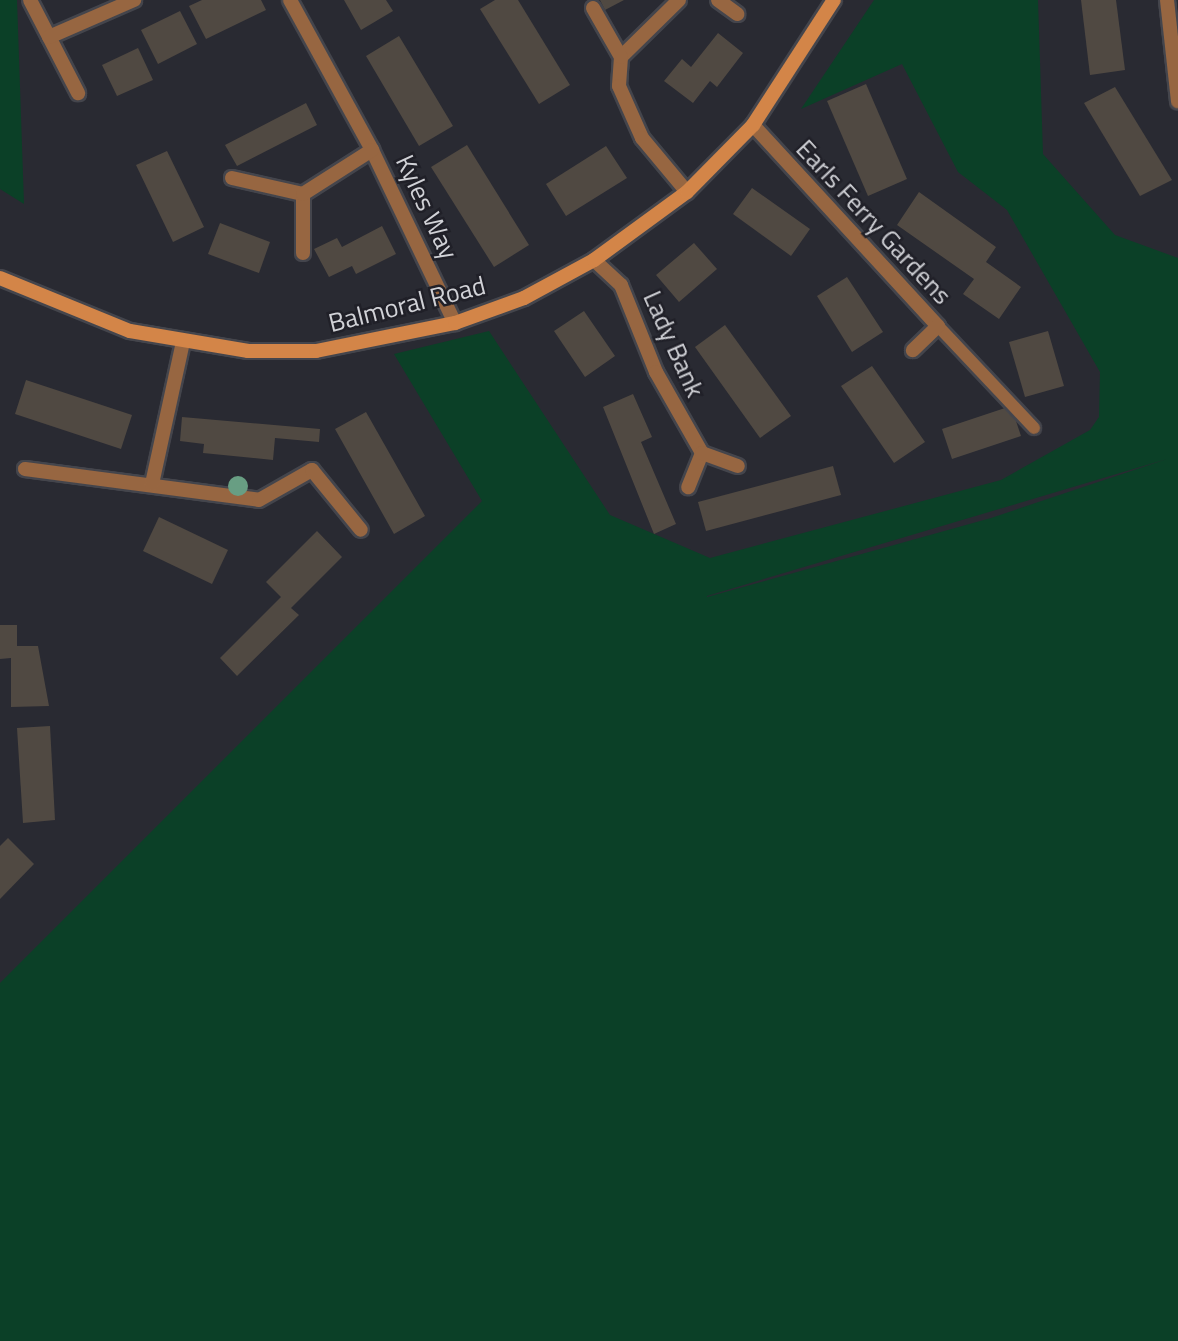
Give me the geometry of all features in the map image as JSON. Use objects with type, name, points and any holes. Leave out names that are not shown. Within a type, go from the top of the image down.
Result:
[{"type":"street","points":[[30,0],[78,93]]},
{"type":"street","points":[[49,37],[134,0]]},
{"type":"street","name":"Kyles Way","points":[[290,0],[373,150],[454,323]]},
{"type":"street","points":[[621,57],[679,0]]},
{"type":"street","points":[[718,0],[737,14]]},
{"type":"street","name":"Balmoral Road","points":[[0,278],[130,331],[183,342],[316,351],[454,323],[524,298],[594,260],[687,192],[753,125],[835,0]]},
{"type":"street","points":[[593,8],[621,57],[619,86],[642,138],[687,192]]},
{"type":"street","points":[[1173,10],[1178,101]]},
{"type":"street","name":"Earls Ferry Gardens","points":[[753,125],[938,326],[913,350]]},
{"type":"street","name":"Kyles Way","points":[[303,194],[373,150]]},
{"type":"street","points":[[232,178],[303,194],[303,253]]},
{"type":"street","name":"Lady Bank","points":[[594,260],[621,285],[656,372],[702,453]]},
{"type":"street","points":[[152,484],[183,342]]},
{"type":"street","points":[[688,487],[702,453],[738,466]]},
{"type":"street","points":[[26,470],[97,484],[152,484],[258,500],[312,470],[361,530]]},
{"type":"lane","points":[[938,326],[1034,428]]},
{"type":"green space","points":[[0,0],[17,0],[24,204],[0,189]]},
{"type":"green space","points":[[874,0],[1038,0],[1043,154],[1115,235],[1178,258],[1178,1341],[0,1341],[0,983],[482,501],[394,354],[489,331],[610,515],[710,558],[1001,480],[1090,430],[1099,417],[1100,372],[1007,210],[958,172],[902,64],[801,109]],"holes":[[[1167,459],[991,518],[707,597]]]},
{"type":"building","points":[[202,0],[261,0],[266,10],[206,39],[189,6]]},
{"type":"building","points":[[344,0],[386,0],[393,11],[361,30]]},
{"type":"building","points":[[495,0],[518,0],[570,85],[539,104],[480,9]]},
{"type":"building","points":[[600,0],[624,0],[605,10]]},
{"type":"building","points":[[1081,0],[1116,0],[1125,70],[1090,75]]},
{"type":"building","points":[[180,11],[197,44],[158,64],[141,30]]},
{"type":"building","points":[[718,33],[743,53],[717,87],[710,81],[693,103],[664,81],[682,59],[691,67]]},
{"type":"building","points":[[399,36],[453,126],[419,146],[366,56]]},
{"type":"building","points":[[138,48],[153,80],[117,96],[102,65]]},
{"type":"building","points":[[866,84],[907,179],[868,196],[827,101]]},
{"type":"building","points":[[1115,87],[1172,180],[1140,196],[1084,103]]},
{"type":"building","points":[[306,103],[317,125],[237,166],[225,145]]},
{"type":"building","points":[[467,145],[529,245],[494,267],[431,167]]},
{"type":"building","points":[[606,146],[627,178],[566,216],[546,184]]},
{"type":"building","points":[[167,151],[204,227],[173,242],[136,165]]},
{"type":"building","points":[[752,188],[810,229],[791,256],[733,214]]},
{"type":"building","points":[[919,192],[996,247],[986,262],[1021,287],[999,319],[963,294],[974,279],[897,225]]},
{"type":"building","points":[[220,223],[270,242],[259,273],[208,254]]},
{"type":"building","points":[[382,226],[396,254],[356,274],[352,266],[329,277],[314,249],[337,238],[342,247]]},
{"type":"building","points":[[694,243],[717,269],[679,302],[656,275]]},
{"type":"building","points":[[847,277],[883,332],[852,352],[817,296]]},
{"type":"building","points":[[584,311],[615,356],[585,377],[554,331]]},
{"type":"building","points":[[725,325],[791,416],[760,438],[695,347]]},
{"type":"building","points":[[1048,331],[1064,386],[1025,397],[1009,342]]},
{"type":"building","points":[[872,366],[925,442],[894,463],[841,386]]},
{"type":"building","points":[[26,380],[132,415],[121,449],[15,414]]},
{"type":"building","points":[[633,394],[652,437],[641,442],[676,524],[654,534],[603,407]]},
{"type":"building","points":[[1011,406],[1021,436],[952,459],[942,429]]},
{"type":"building","points":[[366,412],[425,516],[394,534],[335,429]]},
{"type":"building","points":[[182,417],[320,429],[319,442],[275,438],[273,460],[203,453],[204,444],[180,441]]},
{"type":"building","points":[[833,466],[841,495],[706,531],[698,502]]},
{"type":"building","points":[[159,517],[228,550],[212,584],[143,551]]},
{"type":"building","points":[[317,531],[342,557],[291,608],[299,615],[237,676],[220,658],[281,597],[266,582]]},
{"type":"building","points":[[0,625],[17,625],[17,646],[38,646],[49,706],[11,707],[11,658],[0,659]]},
{"type":"building","points":[[50,726],[55,820],[23,823],[17,728]]},
{"type":"building","points":[[8,838],[34,864],[0,899],[0,846]]}]
